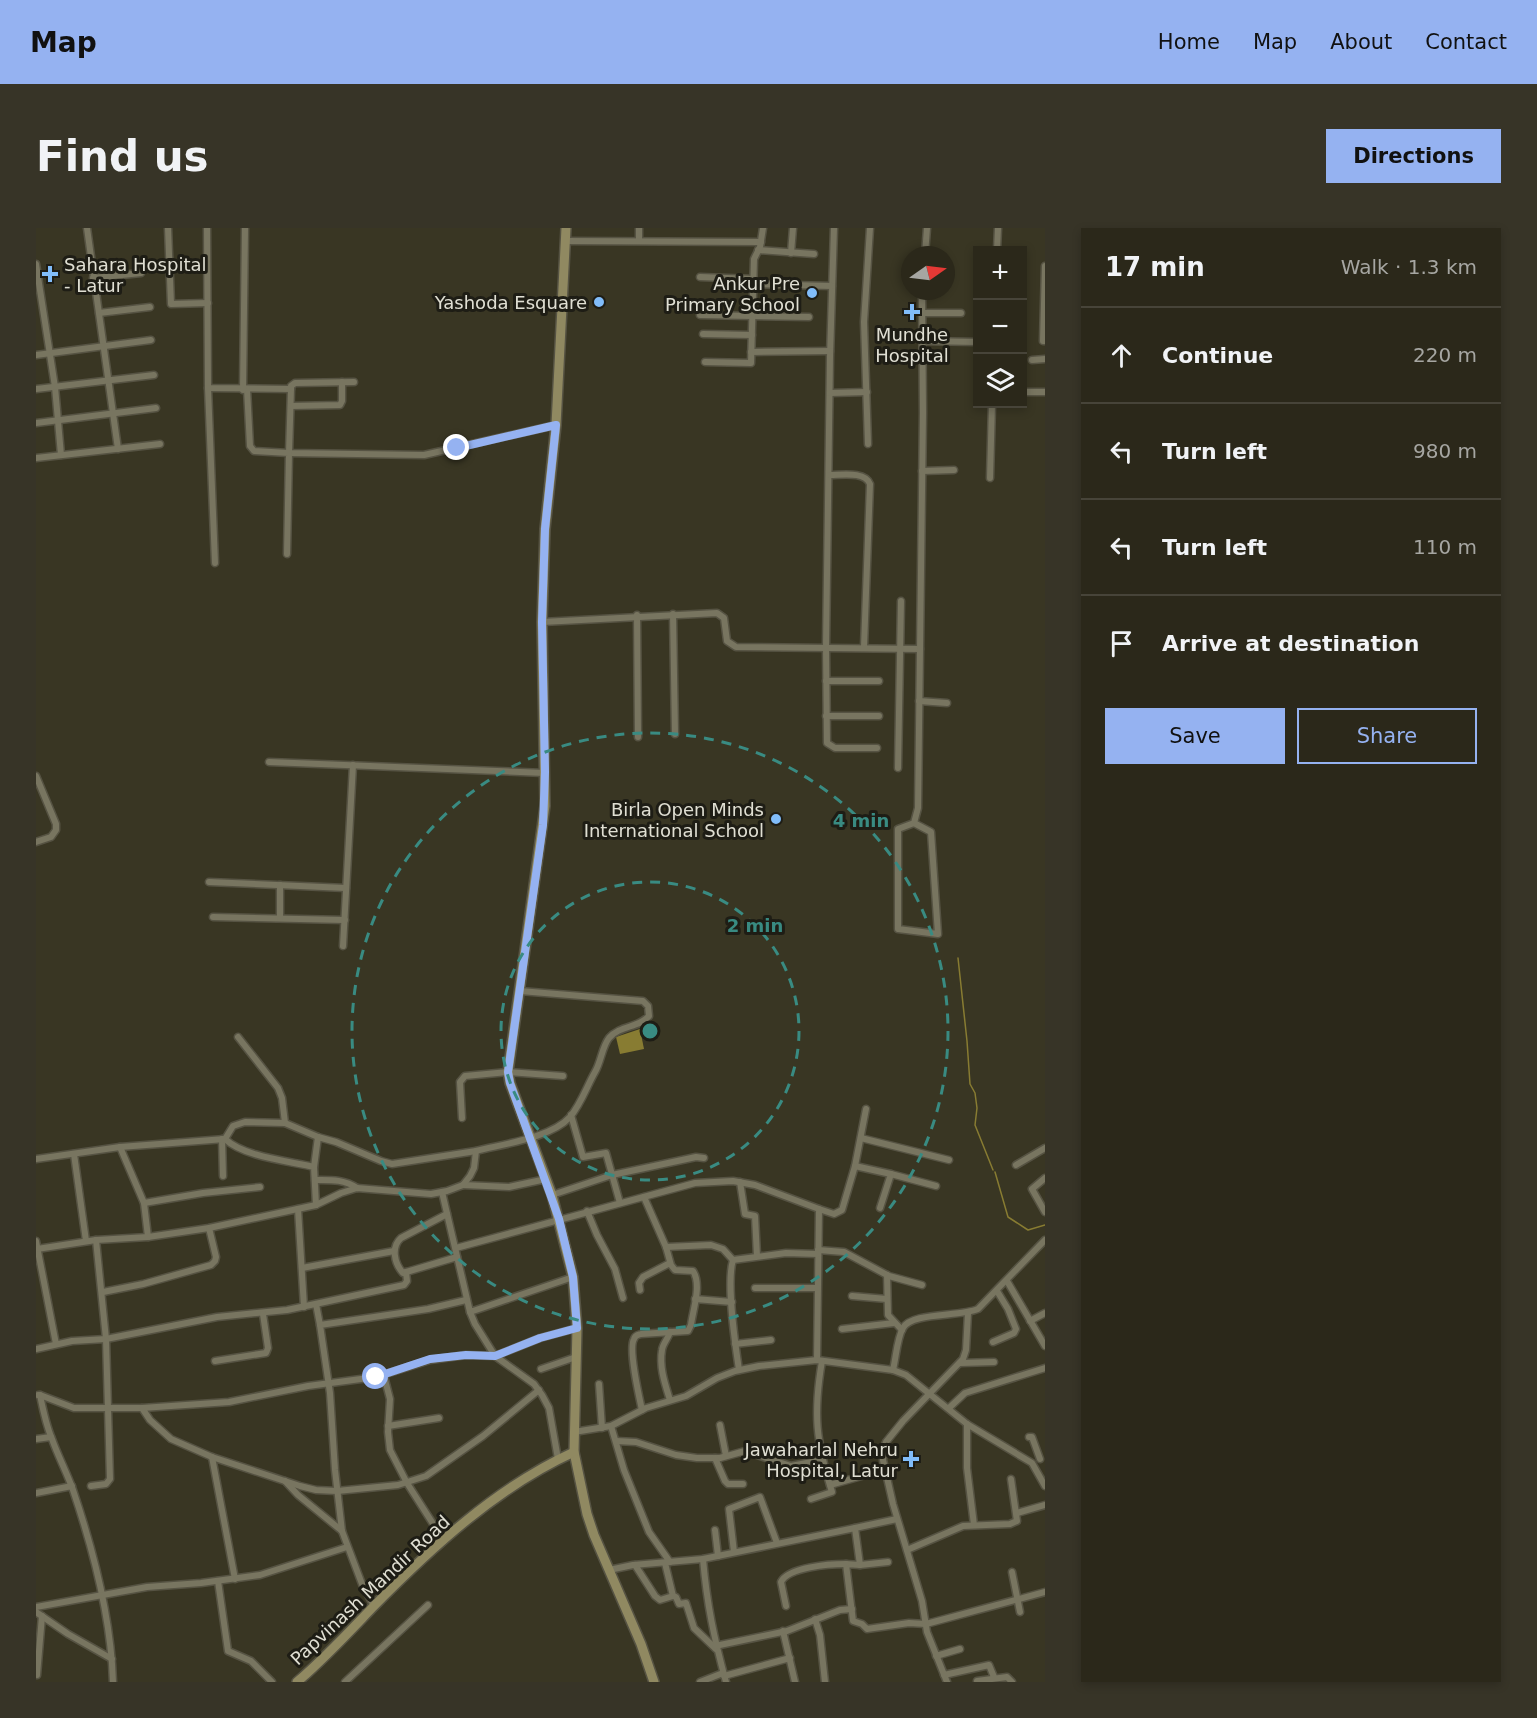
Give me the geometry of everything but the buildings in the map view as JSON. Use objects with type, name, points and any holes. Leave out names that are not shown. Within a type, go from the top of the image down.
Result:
[{"type":"street","points":[[87,228],[118,449]]},
{"type":"street","points":[[168,228],[171,304],[208,303]]},
{"type":"street","points":[[207,228],[208,388],[215,563]]},
{"type":"street","points":[[245,228],[245,390],[250,446],[254,451],[424,455],[556,425]]},
{"type":"street","points":[[566,228],[556,425],[545,529],[542,622],[545,772],[543,825],[508,1072],[510,1083],[552,1195],[573,1277],[577,1328],[574,1452],[587,1514],[594,1536],[641,1644],[654,1682]]},
{"type":"street","points":[[639,228],[639,240]]},
{"type":"street","points":[[705,362],[750,363],[754,259],[761,242],[763,228]]},
{"type":"street","points":[[790,253],[793,228]]},
{"type":"street","points":[[834,228],[830,351],[827,743],[831,747],[877,748]]},
{"type":"street","points":[[868,444],[864,322],[870,228]]},
{"type":"street","points":[[926,246],[927,228]]},
{"type":"street","points":[[998,228],[998,246]]},
{"type":"street","points":[[566,241],[761,242]]},
{"type":"street","points":[[758,250],[814,254]]},
{"type":"street","points":[[36,264],[55,387],[61,454]]},
{"type":"street","points":[[1045,266],[1043,341],[1045,341]]},
{"type":"street","points":[[93,278],[141,273]]},
{"type":"street","points":[[700,277],[832,286]]},
{"type":"street","points":[[914,824],[918,808],[922,300]]},
{"type":"street","points":[[99,313],[150,307]]},
{"type":"street","points":[[922,313],[962,313]]},
{"type":"street","points":[[700,315],[809,317]]},
{"type":"street","points":[[36,319],[44,318]]},
{"type":"street","points":[[703,334],[752,335]]},
{"type":"street","points":[[36,355],[151,340]]},
{"type":"street","points":[[922,341],[973,342]]},
{"type":"street","points":[[751,352],[830,351]]},
{"type":"street","points":[[1032,360],[1045,359]]},
{"type":"street","points":[[36,389],[154,375]]},
{"type":"street","points":[[291,406],[340,405],[342,382]]},
{"type":"street","points":[[287,554],[291,386],[295,383],[354,382]]},
{"type":"street","points":[[208,388],[291,389]]},
{"type":"street","points":[[830,393],[867,392]]},
{"type":"street","points":[[1027,392],[1045,392]]},
{"type":"street","points":[[36,423],[156,408]]},
{"type":"street","points":[[990,478],[992,408]]},
{"type":"street","points":[[36,458],[160,444]]},
{"type":"street","points":[[922,471],[954,470]]},
{"type":"street","points":[[830,475],[864,476],[870,484],[864,647]]},
{"type":"street","points":[[898,768],[900,601]]},
{"type":"street","points":[[673,614],[675,734]]},
{"type":"street","points":[[542,622],[637,615],[720,614],[724,618],[728,641],[736,646],[920,649]]},
{"type":"street","points":[[637,615],[638,737]]},
{"type":"street","points":[[826,681],[879,681]]},
{"type":"street","points":[[919,701],[946,703]]},
{"type":"street","points":[[826,716],[879,716]]},
{"type":"street","points":[[269,762],[545,772]]},
{"type":"street","points":[[343,946],[353,765]]},
{"type":"street","points":[[36,776],[56,824],[56,830],[51,837],[36,842]]},
{"type":"street","points":[[914,824],[931,832],[938,934],[898,929],[898,829],[914,824]]},
{"type":"street","points":[[209,882],[346,888]]},
{"type":"street","points":[[280,885],[280,918]]},
{"type":"street","points":[[213,917],[345,920]]},
{"type":"street","points":[[223,1176],[224,1139],[228,1131],[239,1123],[285,1123],[392,1164],[476,1151],[530,1137],[556,1127],[571,1116],[610,1038],[617,1031],[645,1021],[649,1016],[648,1006],[644,1001],[520,991]]},
{"type":"street","points":[[238,1036],[278,1088],[284,1107],[285,1123]]},
{"type":"street","points":[[462,1118],[460,1082],[462,1078],[469,1075],[508,1072],[563,1076]]},
{"type":"street","points":[[456,1248],[695,1183],[740,1182],[774,1191],[834,1214],[842,1210],[855,1166],[866,1109]]},
{"type":"street","points":[[571,1116],[583,1157],[606,1152],[620,1203]]},
{"type":"street","points":[[316,1205],[314,1167],[318,1137]]},
{"type":"street","points":[[861,1138],[949,1160]]},
{"type":"street","points":[[36,1159],[120,1147],[224,1139],[237,1148],[254,1154],[314,1167]]},
{"type":"street","points":[[120,1147],[144,1203],[148,1237]]},
{"type":"street","points":[[463,1185],[474,1168],[476,1151]]},
{"type":"street","points":[[1016,1165],[1044,1151]]},
{"type":"street","points":[[74,1154],[86,1241]]},
{"type":"street","points":[[552,1195],[612,1175],[696,1157],[704,1158]]},
{"type":"street","points":[[855,1166],[936,1186]]},
{"type":"street","points":[[880,1208],[891,1174]]},
{"type":"street","points":[[1045,1178],[1032,1189],[1045,1212]]},
{"type":"street","points":[[38,1249],[86,1241],[148,1237],[208,1228],[316,1205],[357,1188],[431,1194],[463,1185],[509,1187],[546,1179]]},
{"type":"street","points":[[315,1180],[338,1180],[357,1188]]},
{"type":"street","points":[[740,1182],[745,1214],[755,1215],[757,1256]]},
{"type":"street","points":[[144,1203],[203,1193],[260,1187]]},
{"type":"street","points":[[442,1192],[466,1300],[474,1324],[495,1356],[539,1390],[549,1408],[558,1459]]},
{"type":"street","points":[[642,1410],[633,1361],[633,1341],[641,1334],[688,1330],[691,1325],[697,1288],[695,1273],[689,1269],[675,1270],[670,1263],[666,1247],[644,1197]]},
{"type":"street","points":[[297,1209],[304,1306]]},
{"type":"street","points":[[811,1499],[832,1492],[816,1430],[819,1361],[817,1288],[819,1209]]},
{"type":"street","points":[[587,1211],[615,1269],[623,1298]]},
{"type":"street","points":[[447,1214],[401,1238],[396,1243],[394,1251],[400,1270],[406,1272],[457,1257]]},
{"type":"street","points":[[103,1292],[143,1284],[215,1262],[216,1257],[208,1228]]},
{"type":"street","points":[[91,1486],[106,1484],[110,1479],[106,1339],[96,1240]]},
{"type":"street","points":[[892,1370],[902,1330],[906,1324],[916,1318],[968,1313],[984,1305],[1045,1240]]},
{"type":"street","points":[[36,1241],[56,1344]]},
{"type":"street","points":[[666,1247],[711,1245],[723,1249],[733,1260]]},
{"type":"street","points":[[302,1268],[394,1251]]},
{"type":"street","points":[[733,1260],[786,1253],[844,1252],[887,1275],[922,1285]]},
{"type":"street","points":[[733,1260],[731,1268],[732,1302],[739,1370]]},
{"type":"street","points":[[640,1290],[640,1280],[643,1277],[670,1263]]},
{"type":"street","points":[[36,1348],[106,1339],[217,1317],[262,1314],[316,1304],[404,1285],[407,1281],[406,1272]]},
{"type":"street","points":[[887,1275],[888,1315],[902,1330]]},
{"type":"street","points":[[470,1312],[573,1277]]},
{"type":"street","points":[[1007,1281],[1045,1346]]},
{"type":"street","points":[[755,1288],[817,1288]]},
{"type":"street","points":[[993,1342],[1014,1333],[1016,1329],[997,1291]]},
{"type":"street","points":[[852,1296],[887,1299]]},
{"type":"street","points":[[695,1299],[732,1302]]},
{"type":"street","points":[[320,1325],[428,1309],[466,1300]]},
{"type":"street","points":[[316,1304],[329,1383],[342,1531],[362,1584],[374,1606]]},
{"type":"street","points":[[968,1313],[966,1350],[960,1363],[938,1382],[930,1394],[903,1421],[886,1442],[883,1450],[897,1519],[922,1601],[926,1624],[946,1679],[989,1665],[994,1677]]},
{"type":"street","points":[[1030,1321],[1045,1313]]},
{"type":"street","points":[[215,1361],[266,1353],[268,1348],[262,1314]]},
{"type":"street","points":[[842,1329],[894,1323]]},
{"type":"street","points":[[38,1395],[74,1408],[142,1408],[229,1402],[329,1383],[384,1376],[430,1359],[466,1355],[495,1356],[540,1338],[577,1328]]},
{"type":"street","points":[[670,1332],[668,1340],[662,1347],[661,1363],[670,1400]]},
{"type":"street","points":[[735,1344],[771,1340]]},
{"type":"street","points":[[541,1369],[576,1357]]},
{"type":"street","points":[[574,1432],[611,1426],[642,1410],[686,1396],[717,1378],[739,1370],[784,1362],[819,1361],[892,1370],[906,1375],[967,1424],[1032,1463],[1045,1486]]},
{"type":"street","points":[[960,1363],[994,1362]]},
{"type":"street","points":[[949,1408],[965,1394],[1045,1368]]},
{"type":"street","points":[[384,1376],[390,1400],[388,1426],[390,1450],[407,1483],[444,1541]]},
{"type":"street","points":[[598,1384],[602,1428]]},
{"type":"street","points":[[142,1408],[150,1420],[171,1439],[212,1457],[316,1490],[338,1491],[407,1483],[436,1471],[539,1390]]},
{"type":"street","points":[[38,1395],[51,1437],[72,1486],[85,1527],[101,1597],[112,1659],[113,1682]]},
{"type":"street","points":[[388,1426],[440,1418]]},
{"type":"street","points":[[967,1424],[968,1468],[974,1525]]},
{"type":"street","points":[[720,1425],[726,1456]]},
{"type":"street","points":[[611,1426],[624,1470],[649,1532],[667,1562],[672,1596]]},
{"type":"street","points":[[36,1439],[51,1437]]},
{"type":"street","points":[[1029,1437],[1032,1437],[1042,1458],[1032,1463]]},
{"type":"street","points":[[616,1441],[636,1442],[676,1455],[697,1458],[715,1458],[745,1451],[791,1466],[822,1460]]},
{"type":"street","name":"Papvinash Mandir Road","points":[[298,1682],[374,1606],[444,1541],[508,1489],[574,1452]]},
{"type":"street","points":[[212,1457],[235,1580]]},
{"type":"street","points":[[715,1458],[728,1484],[743,1484]]},
{"type":"street","points":[[830,1485],[886,1469]]},
{"type":"street","points":[[907,1550],[956,1529],[974,1525],[1010,1524],[1017,1521],[1011,1479]]},
{"type":"street","points":[[284,1481],[342,1531]]},
{"type":"street","points":[[36,1493],[72,1486]]},
{"type":"street","points":[[734,1552],[729,1509],[760,1497],[777,1543]]},
{"type":"street","points":[[1017,1513],[1045,1505]]},
{"type":"street","points":[[609,1570],[635,1565],[703,1559],[897,1519]]},
{"type":"street","points":[[855,1528],[860,1565]]},
{"type":"street","points":[[715,1530],[718,1556]]},
{"type":"street","points":[[36,1607],[147,1587],[235,1580],[268,1573],[347,1547]]},
{"type":"street","points":[[703,1559],[708,1611],[715,1648],[724,1677]]},
{"type":"street","points":[[786,1606],[781,1582],[786,1575],[814,1567],[888,1562]]},
{"type":"street","points":[[846,1564],[853,1621],[862,1624],[867,1629],[909,1623],[926,1624],[1045,1592]]},
{"type":"street","points":[[635,1565],[660,1600],[672,1596],[676,1597],[680,1604],[686,1603],[694,1628],[715,1648]]},
{"type":"street","points":[[1012,1572],[1020,1612]]},
{"type":"street","points":[[218,1581],[228,1651],[251,1661],[272,1682]]},
{"type":"street","points":[[345,1682],[428,1605]]},
{"type":"street","points":[[715,1648],[783,1631],[840,1610],[852,1609]]},
{"type":"street","points":[[39,1614],[68,1634],[112,1659]]},
{"type":"street","points":[[37,1675],[39,1614]]},
{"type":"street","points":[[815,1619],[820,1635],[825,1682]]},
{"type":"street","points":[[783,1631],[795,1682]]},
{"type":"street","points":[[936,1656],[960,1649]]},
{"type":"street","points":[[700,1682],[790,1658]]},
{"type":"street","points":[[977,1681],[1007,1677],[1012,1682]]},
{"type":"shaded area","points":[[640,1029],[644,1049],[620,1054],[616,1037]]},
{"type":"waterway","points":[[958,958],[970,1084],[975,1093],[977,1108],[975,1125],[993,1170]]},
{"type":"waterway","points":[[995,1172],[1008,1217],[1028,1230],[1045,1225]]},
{"type":"place","name":"Sahara Hospital - Latur","points":[[50,274]]},
{"type":"place","name":"Ankur Pre Primary School","points":[[812,293]]},
{"type":"place","name":"Yashoda Esquare","points":[[599,302]]},
{"type":"place","name":"Mundhe Hospital","points":[[912,312]]},
{"type":"place","name":"Birla Open Minds International School","points":[[776,819]]},
{"type":"place","name":"Jawaharlal Nehru Hospital, Latur","points":[[911,1459]]},
{"type":"route","points":[[376,1377],[430,1359],[466,1355],[495,1356],[540,1338],[577,1328],[573,1277],[559,1219],[508,1072],[543,825],[545,772],[542,622],[545,529],[556,425],[457,448]]}]
